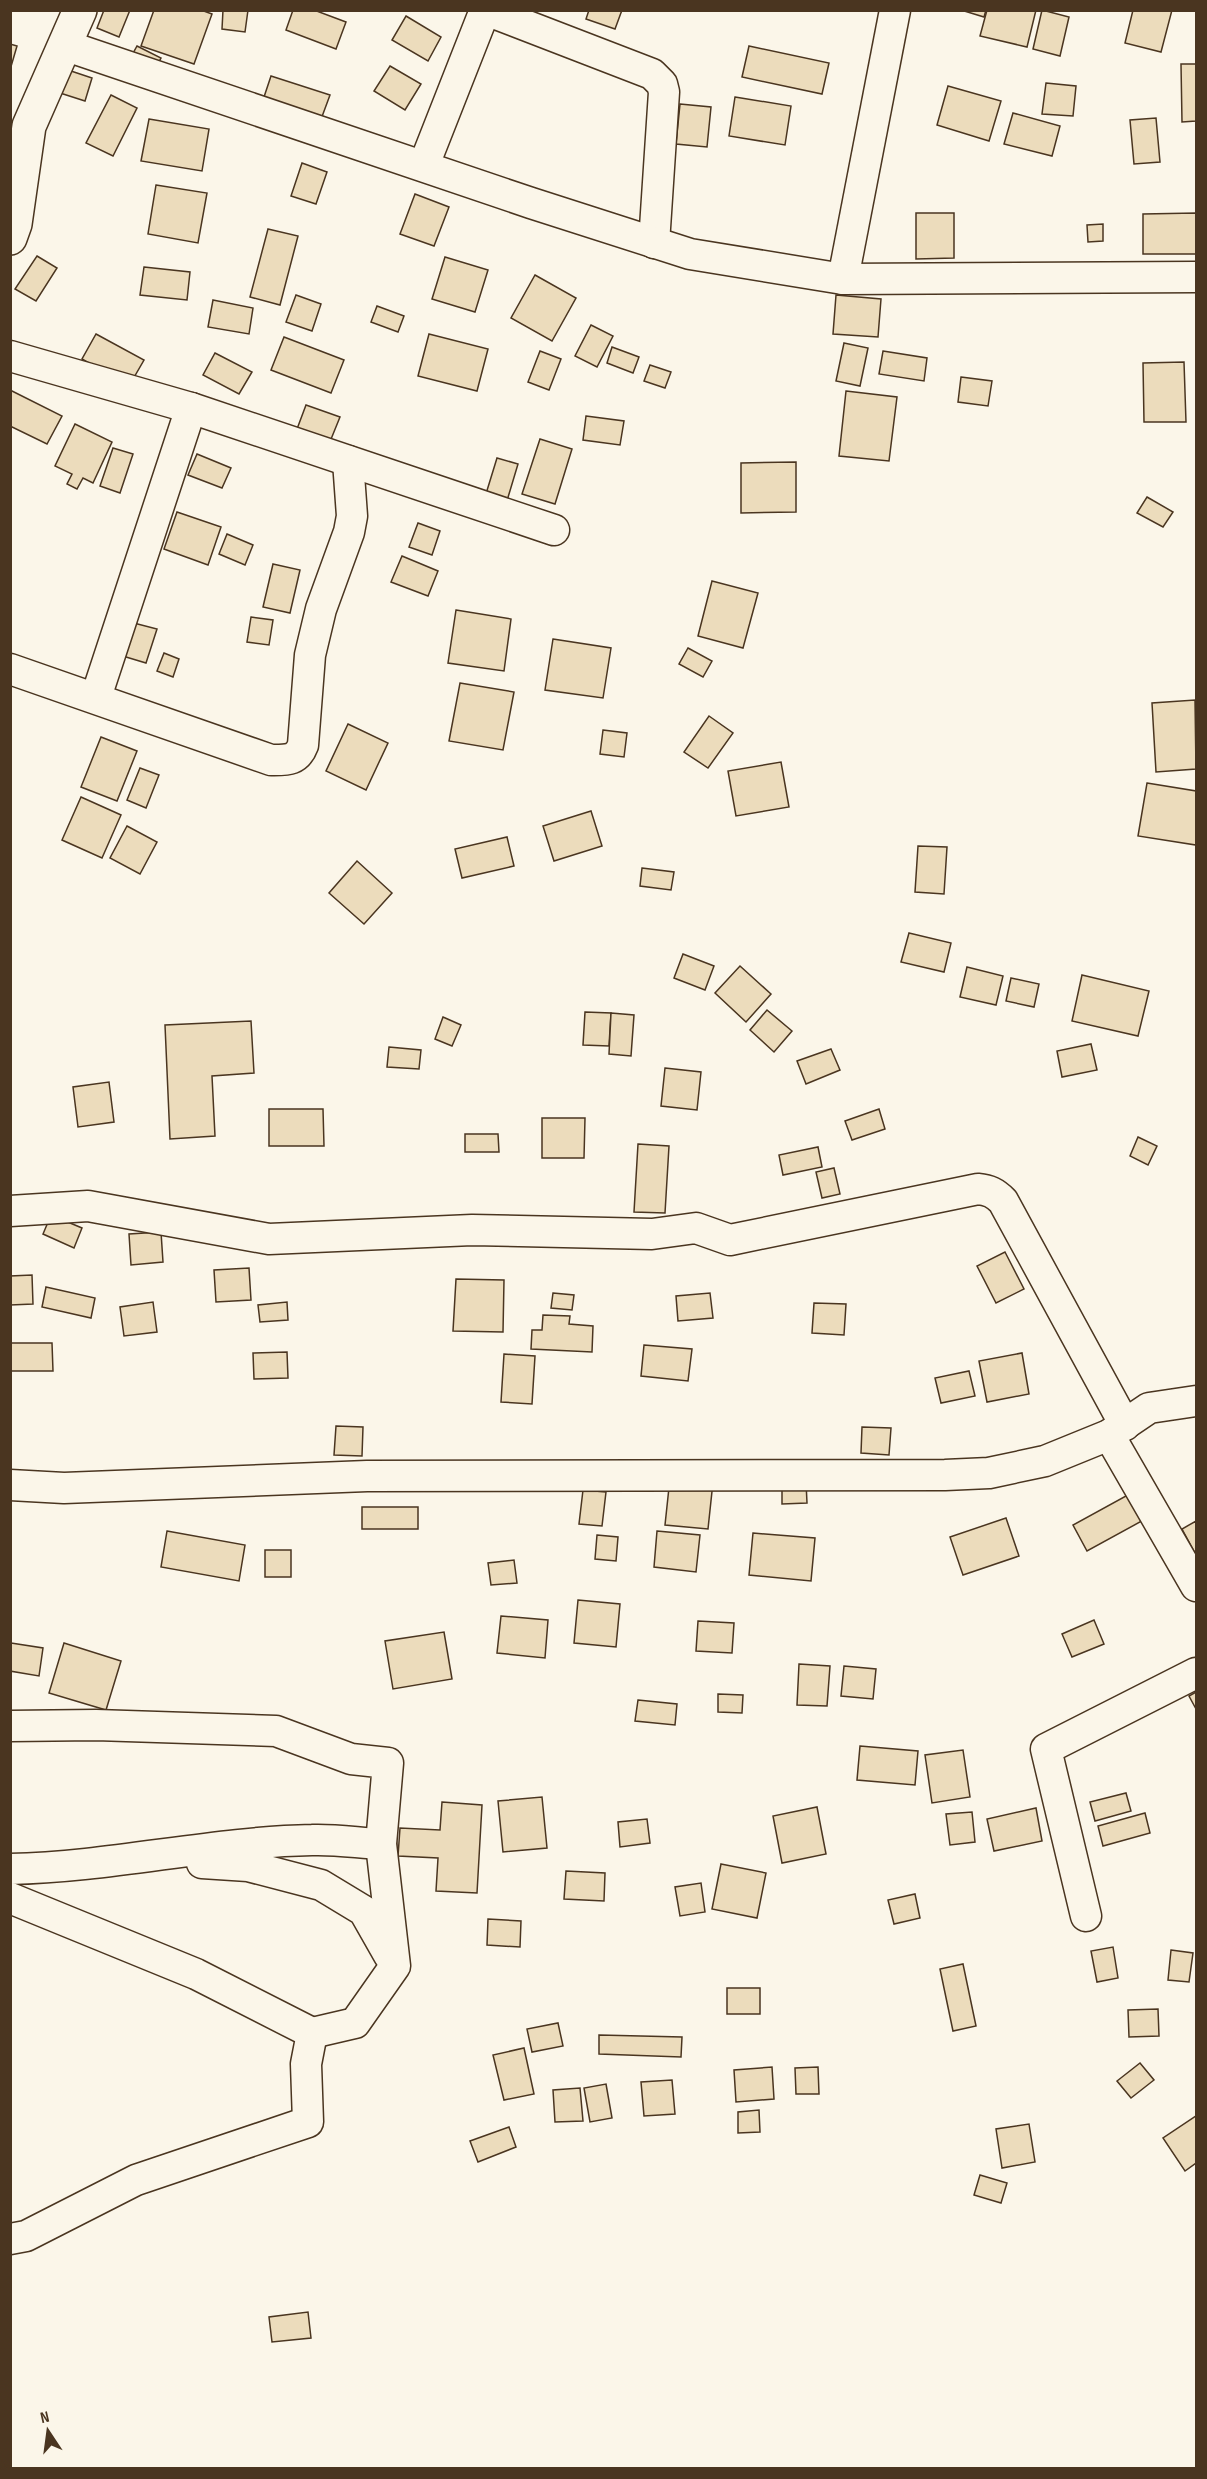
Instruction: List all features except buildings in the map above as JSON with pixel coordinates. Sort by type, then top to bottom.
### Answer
[{"type":"street","points":[[10,238],[15,224],[29,126],[67,46],[80,10]]},
{"type":"street","points":[[424,165],[485,10],[652,74],[662,84],[664,92],[654,243]]},
{"type":"street","points":[[843,279],[895,10]]},
{"type":"street","points":[[67,46],[424,165],[531,204],[690,254],[843,279],[1197,277]]},
{"type":"street","points":[[10,356],[191,408],[554,530]]},
{"type":"street","points":[[96,697],[191,408]]},
{"type":"street","points":[[10,669],[96,697],[271,760],[290,760],[299,754],[303,744],[310,655],[321,609],[351,524],[352,501],[348,461]]},
{"type":"street","points":[[10,1211],[88,1206],[269,1239],[472,1230],[652,1234],[696,1228],[730,1240],[978,1189],[993,1192],[1003,1201],[1197,1586]]},
{"type":"street","points":[[10,1485],[64,1488],[367,1476],[989,1473],[1045,1461],[1117,1430],[1149,1408],[1197,1401]]},
{"type":"street","points":[[1086,1916],[1046,1749],[1197,1673]]},
{"type":"street","points":[[10,1726],[96,1725],[276,1731],[351,1759],[388,1762],[381,1844],[395,1966],[355,2023],[312,2033],[196,1974],[10,1898]]},
{"type":"street","points":[[10,1869],[57,1868],[255,1843],[315,1839],[381,1844]]},
{"type":"street","points":[[139,1858],[248,1866],[321,1885],[364,1911],[395,1966]]},
{"type":"street","points":[[10,2239],[26,2236],[136,2180],[308,2122],[306,2064],[312,2033]]}]
